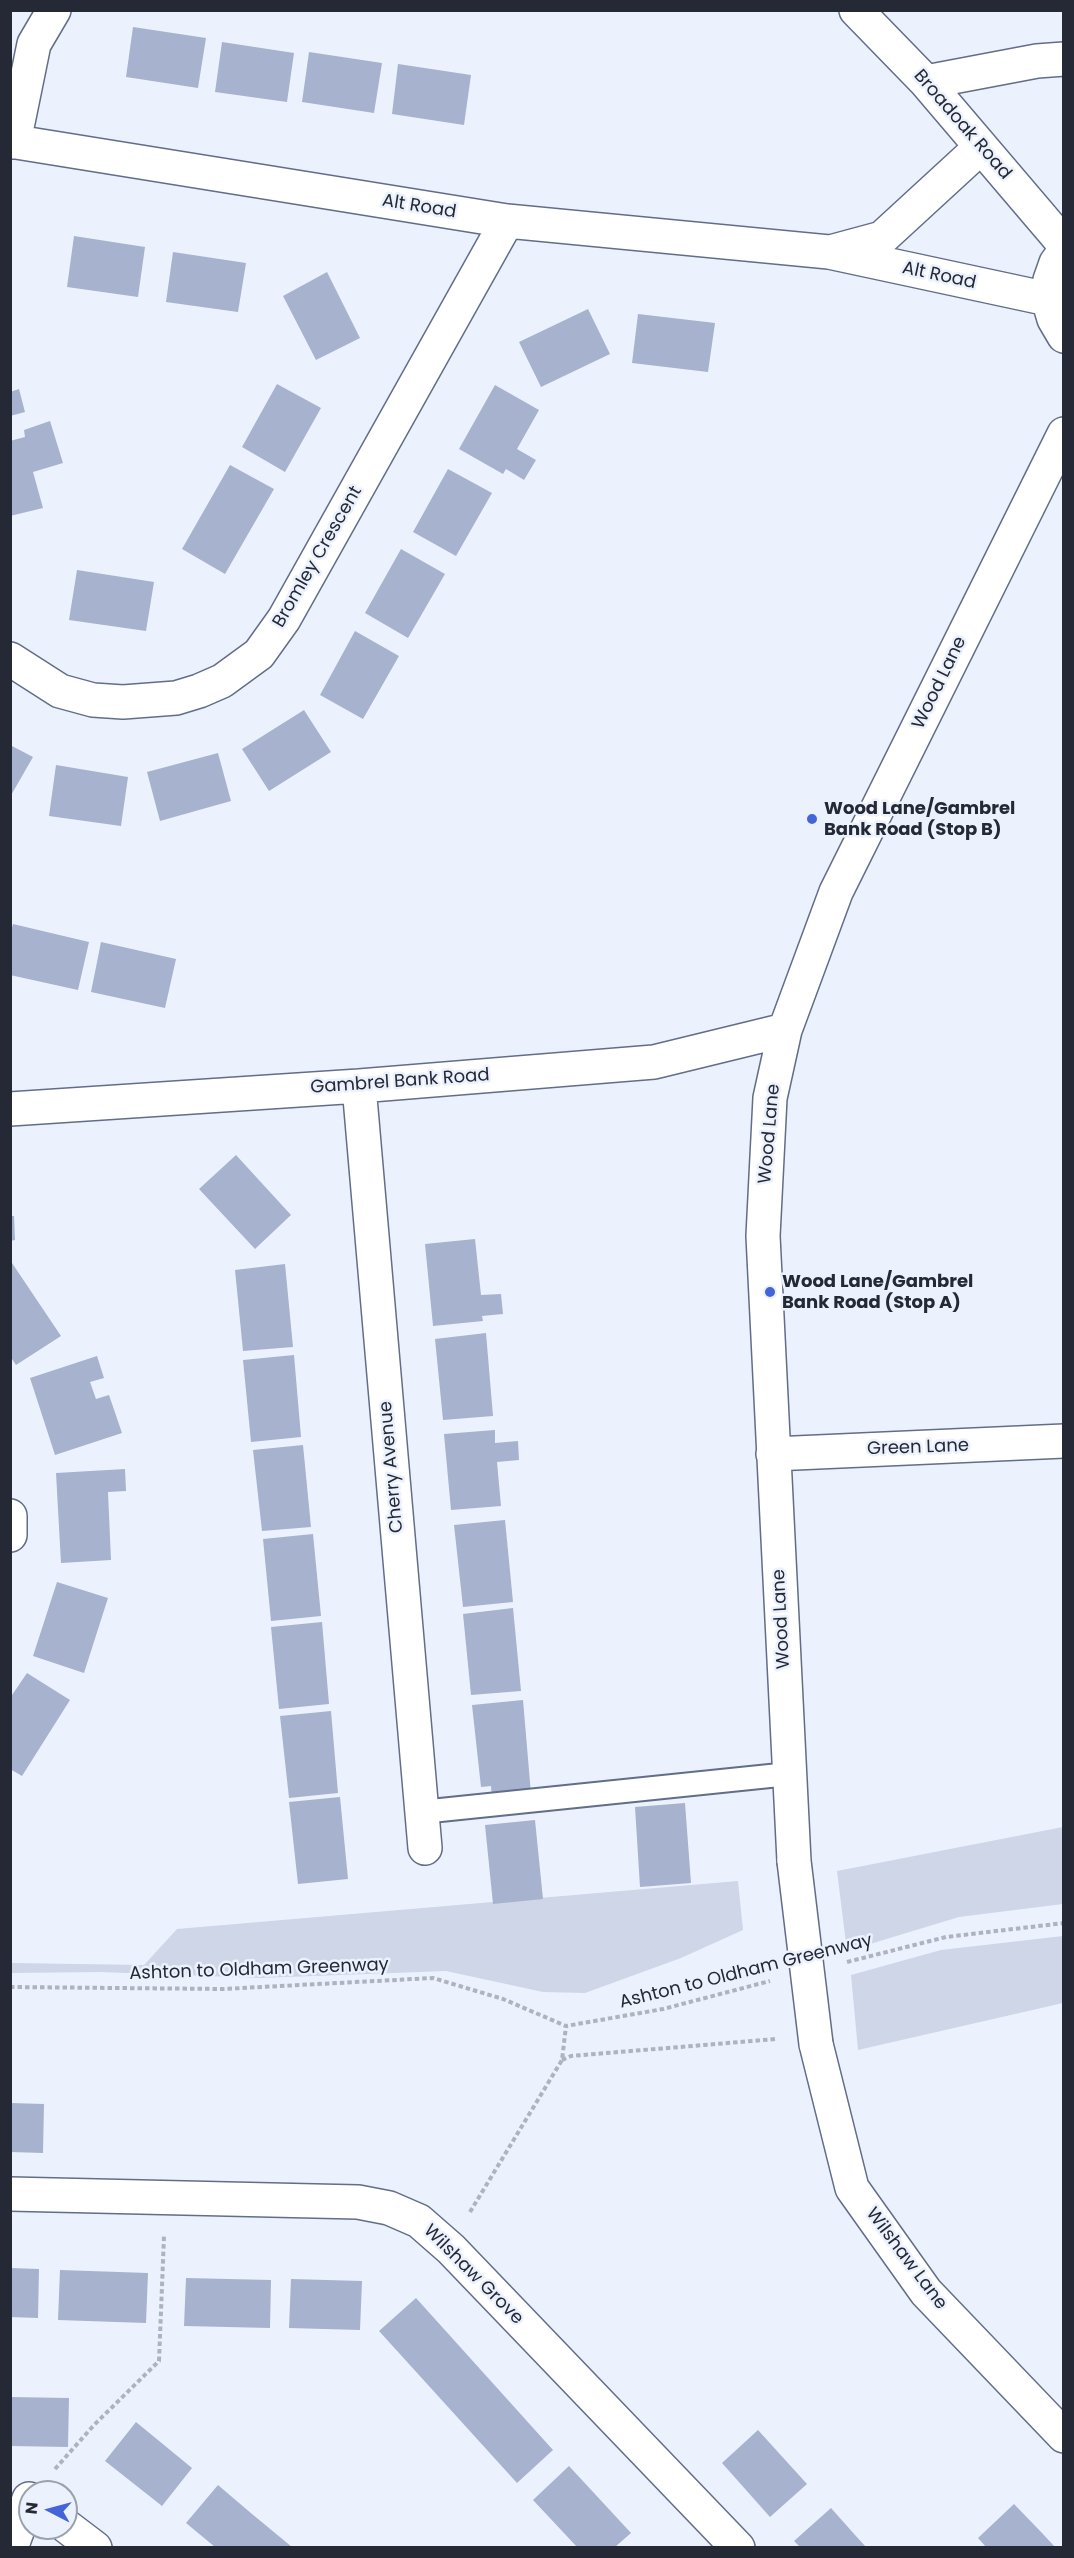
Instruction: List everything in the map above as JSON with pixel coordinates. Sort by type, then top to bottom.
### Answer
[{"type":"street","points":[[12,141],[34,44],[54,10]]},
{"type":"street","name":"Broadoak Road","points":[[856,10],[926,82],[1064,244]]},
{"type":"street","points":[[926,82],[1037,61],[1064,59]]},
{"type":"street","name":"Alt Road","points":[[12,141],[507,221],[829,252],[1048,299]]},
{"type":"street","name":"Alt Road","points":[[829,252],[882,238],[981,147]]},
{"type":"street","name":"Bromley Crescent","points":[[10,659],[60,691],[93,699],[123,702],[176,698],[199,691],[222,681],[259,654],[284,619],[507,221]]},
{"type":"street","points":[[1064,252],[1056,263],[1050,280],[1048,299],[1054,320],[1064,336]]},
{"type":"street","name":"Wood Lane","points":[[794,1861],[763,1236],[770,1098],[785,1030],[836,892],[1064,434]]},
{"type":"street","name":"Gambrel Bank Road","points":[[10,1108],[359,1086],[654,1062],[785,1030]]},
{"type":"street","name":"Cherry Avenue","points":[[359,1086],[425,1848]]},
{"type":"street","name":"Green Lane","points":[[773,1454],[1064,1441]]},
{"type":"street","points":[[10,1516],[10,1535]]},
{"type":"street","name":"Wilshaw Lane","points":[[794,1861],[815,2040],[852,2188],[926,2292],[1064,2436]]},
{"type":"street","name":"Wilshaw Grove","points":[[10,2194],[358,2202],[389,2208],[420,2221],[450,2249],[738,2547]]},
{"type":"street","points":[[11,2547],[18,2527]]},
{"type":"street","points":[[78,2535],[94,2547]]},
{"type":"lane","points":[[421,1812],[789,1774]]},
{"type":"path","name":"Ashton to Oldham Greenway","points":[[846,1962],[946,1937],[1064,1923]]},
{"type":"path","name":"Ashton to Oldham Greenway","points":[[10,1987],[224,1989],[433,1978],[503,1999],[566,2026],[663,2009],[779,1979]]},
{"type":"path","points":[[450,2249],[469,2213],[562,2060],[566,2026]]},
{"type":"path","points":[[562,2060],[571,2056],[815,2040]]},
{"type":"path","points":[[42,2480],[159,2361],[166,2197]]},
{"type":"shaded area","points":[[1063,1827],[1063,1904],[959,1917],[847,1951],[837,1871]]},
{"type":"shaded area","points":[[738,1881],[743,1930],[681,1958],[585,1993],[543,1992],[446,1971],[260,1978],[100,1972],[11,1973],[11,1963],[144,1965],[177,1929]]},
{"type":"shaded area","points":[[1063,1936],[1063,2003],[858,2050],[851,1975],[941,1950]]},
{"type":"building","points":[[133,27],[206,38],[198,88],[126,77]]},
{"type":"building","points":[[222,42],[294,53],[287,102],[215,92]]},
{"type":"building","points":[[309,52],[382,63],[374,113],[302,102]]},
{"type":"building","points":[[398,64],[471,75],[464,125],[392,114]]},
{"type":"building","points":[[74,236],[145,247],[138,297],[67,287]]},
{"type":"building","points":[[173,252],[246,263],[238,312],[166,302]]},
{"type":"building","points":[[327,272],[360,338],[316,360],[283,296]]},
{"type":"building","points":[[588,309],[610,354],[541,387],[519,342]]},
{"type":"building","points":[[638,314],[715,323],[708,372],[632,363]]},
{"type":"building","points":[[277,384],[321,408],[285,472],[242,447]]},
{"type":"building","points":[[495,385],[539,410],[517,449],[536,460],[524,480],[506,469],[503,474],[459,449]]},
{"type":"building","points":[[19,389],[25,412],[10,416],[10,392]]},
{"type":"building","points":[[50,421],[63,463],[33,472],[43,508],[10,516],[10,441],[25,437],[24,430]]},
{"type":"building","points":[[230,465],[274,489],[225,574],[182,549]]},
{"type":"building","points":[[448,469],[492,493],[456,556],[413,532]]},
{"type":"building","points":[[401,549],[445,574],[408,638],[365,613]]},
{"type":"building","points":[[77,570],[154,582],[146,631],[69,620]]},
{"type":"building","points":[[355,631],[399,656],[363,719],[320,695]]},
{"type":"building","points":[[304,710],[331,752],[269,791],[242,749]]},
{"type":"building","points":[[10,745],[33,757],[10,797]]},
{"type":"building","points":[[218,753],[231,801],[160,821],[147,772]]},
{"type":"building","points":[[56,765],[128,777],[121,826],[49,816]]},
{"type":"building","points":[[13,924],[89,942],[78,990],[10,975],[10,935]]},
{"type":"building","points":[[101,942],[176,959],[165,1008],[91,992]]},
{"type":"building","points":[[236,1155],[291,1215],[255,1249],[199,1189]]},
{"type":"building","points":[[10,1216],[14,1216],[15,1240],[10,1241]]},
{"type":"building","points":[[475,1239],[481,1295],[501,1294],[503,1314],[482,1316],[483,1321],[433,1326],[425,1244]]},
{"type":"building","points":[[10,1260],[61,1336],[16,1365],[10,1356]]},
{"type":"building","points":[[285,1264],[293,1347],[243,1351],[235,1270]]},
{"type":"building","points":[[486,1333],[493,1416],[443,1420],[435,1339]]},
{"type":"building","points":[[294,1355],[301,1437],[251,1442],[243,1360]]},
{"type":"building","points":[[97,1356],[104,1378],[90,1382],[96,1399],[109,1395],[122,1433],[55,1455],[30,1378]]},
{"type":"building","points":[[495,1430],[495,1443],[518,1441],[519,1460],[497,1462],[501,1506],[451,1510],[444,1434]]},
{"type":"building","points":[[303,1445],[311,1527],[262,1531],[253,1450]]},
{"type":"building","points":[[125,1469],[126,1491],[108,1492],[111,1560],[61,1563],[56,1473]]},
{"type":"building","points":[[505,1520],[513,1602],[463,1607],[454,1525]]},
{"type":"building","points":[[313,1534],[321,1616],[271,1621],[263,1539]]},
{"type":"building","points":[[57,1582],[108,1598],[84,1673],[33,1656]]},
{"type":"building","points":[[513,1608],[521,1691],[471,1695],[463,1614]]},
{"type":"building","points":[[322,1622],[329,1704],[279,1709],[271,1627]]},
{"type":"building","points":[[27,1673],[70,1700],[22,1776],[10,1769],[10,1698]]},
{"type":"building","points":[[523,1700],[531,1794],[492,1799],[491,1786],[481,1787],[472,1705]]},
{"type":"building","points":[[331,1711],[338,1793],[289,1798],[280,1716]]},
{"type":"building","points":[[340,1797],[348,1879],[298,1884],[289,1802]]},
{"type":"building","points":[[685,1803],[691,1883],[640,1887],[635,1807]]},
{"type":"building","points":[[535,1820],[543,1899],[493,1904],[485,1825]]},
{"type":"building","points":[[10,2103],[44,2104],[43,2153],[10,2152]]},
{"type":"building","points":[[10,2268],[39,2269],[38,2318],[10,2317]]},
{"type":"building","points":[[60,2270],[148,2273],[146,2323],[58,2320]]},
{"type":"building","points":[[186,2278],[271,2280],[270,2328],[184,2326]]},
{"type":"building","points":[[291,2279],[362,2281],[360,2330],[289,2328]]},
{"type":"building","points":[[416,2298],[553,2450],[517,2483],[379,2331]]},
{"type":"building","points":[[10,2397],[69,2398],[68,2447],[10,2446]]},
{"type":"building","points":[[136,2422],[192,2468],[162,2506],[105,2461]]},
{"type":"building","points":[[758,2430],[807,2484],[770,2517],[722,2463]]},
{"type":"building","points":[[569,2466],[631,2533],[615,2547],[577,2547],[533,2500]]},
{"type":"building","points":[[218,2485],[292,2547],[215,2547],[186,2523]]},
{"type":"building","points":[[1014,2504],[1055,2547],[986,2547],[978,2538]]},
{"type":"building","points":[[831,2508],[866,2547],[800,2547],[794,2541]]},
{"type":"place","name":"Wood Lane/Gambrel Bank Road (Stop B)","points":[[812,819]]},
{"type":"place","name":"Wood Lane/Gambrel Bank Road (Stop A)","points":[[770,1292]]}]
